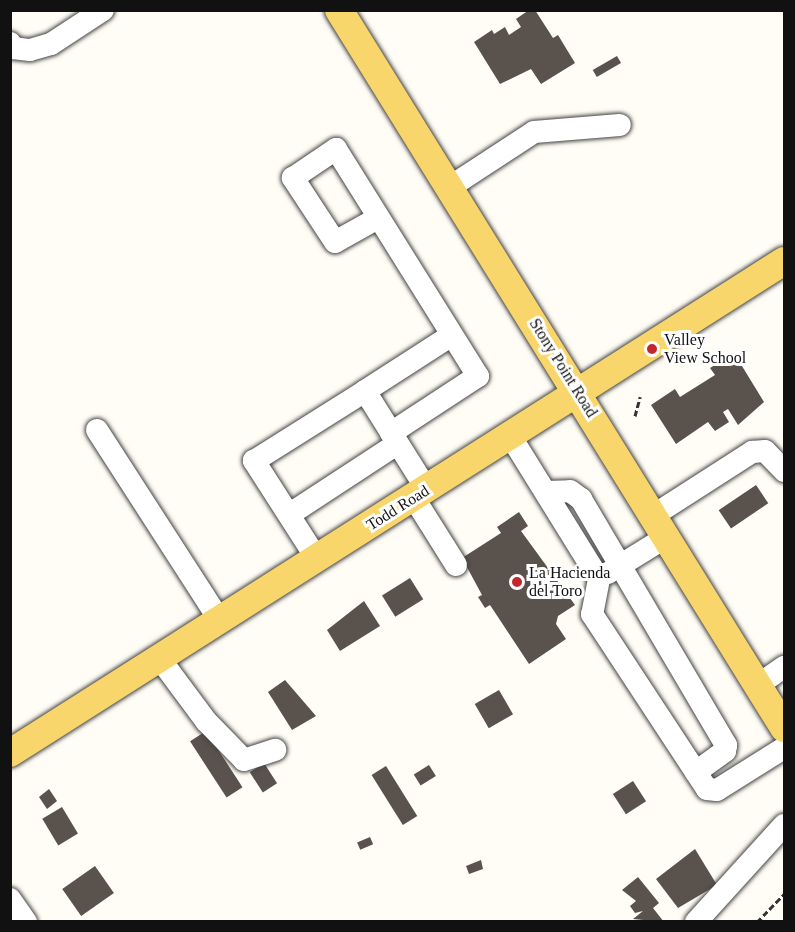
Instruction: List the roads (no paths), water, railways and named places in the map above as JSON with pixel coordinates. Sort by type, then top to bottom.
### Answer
[{"type":"main road","name":"Stony Point Road","points":[[339,10],[661,526],[784,728]]},
{"type":"main road","name":"Todd Road","points":[[10,753],[579,394],[784,261]]},
{"type":"lane","points":[[10,43],[12,48],[30,50],[51,44],[103,10]]},
{"type":"lane","points":[[450,187],[534,132],[620,125]]},
{"type":"lane","points":[[290,514],[478,376],[378,218]]},
{"type":"lane","points":[[317,559],[254,461],[452,335]]},
{"type":"lane","points":[[364,391],[394,438],[456,565]]},
{"type":"lane","points":[[97,430],[220,621]]},
{"type":"lane","points":[[511,437],[599,579],[592,614],[707,789],[717,790],[784,748]]},
{"type":"lane","points":[[599,579],[619,567],[661,526],[752,452],[765,451],[784,471]]},
{"type":"lane","points":[[546,492],[570,491],[581,499],[726,745],[725,751],[696,771]]},
{"type":"lane","points":[[160,659],[206,721],[244,760],[275,750]]},
{"type":"lane","points":[[758,685],[784,667]]},
{"type":"lane","points":[[696,921],[784,825]]},
{"type":"lane","points":[[10,899],[26,921]]},
{"type":"place","name":"Valley View School","points":[[652,349]]},
{"type":"place","name":"La Hacienda del Toro","points":[[517,582]]}]
